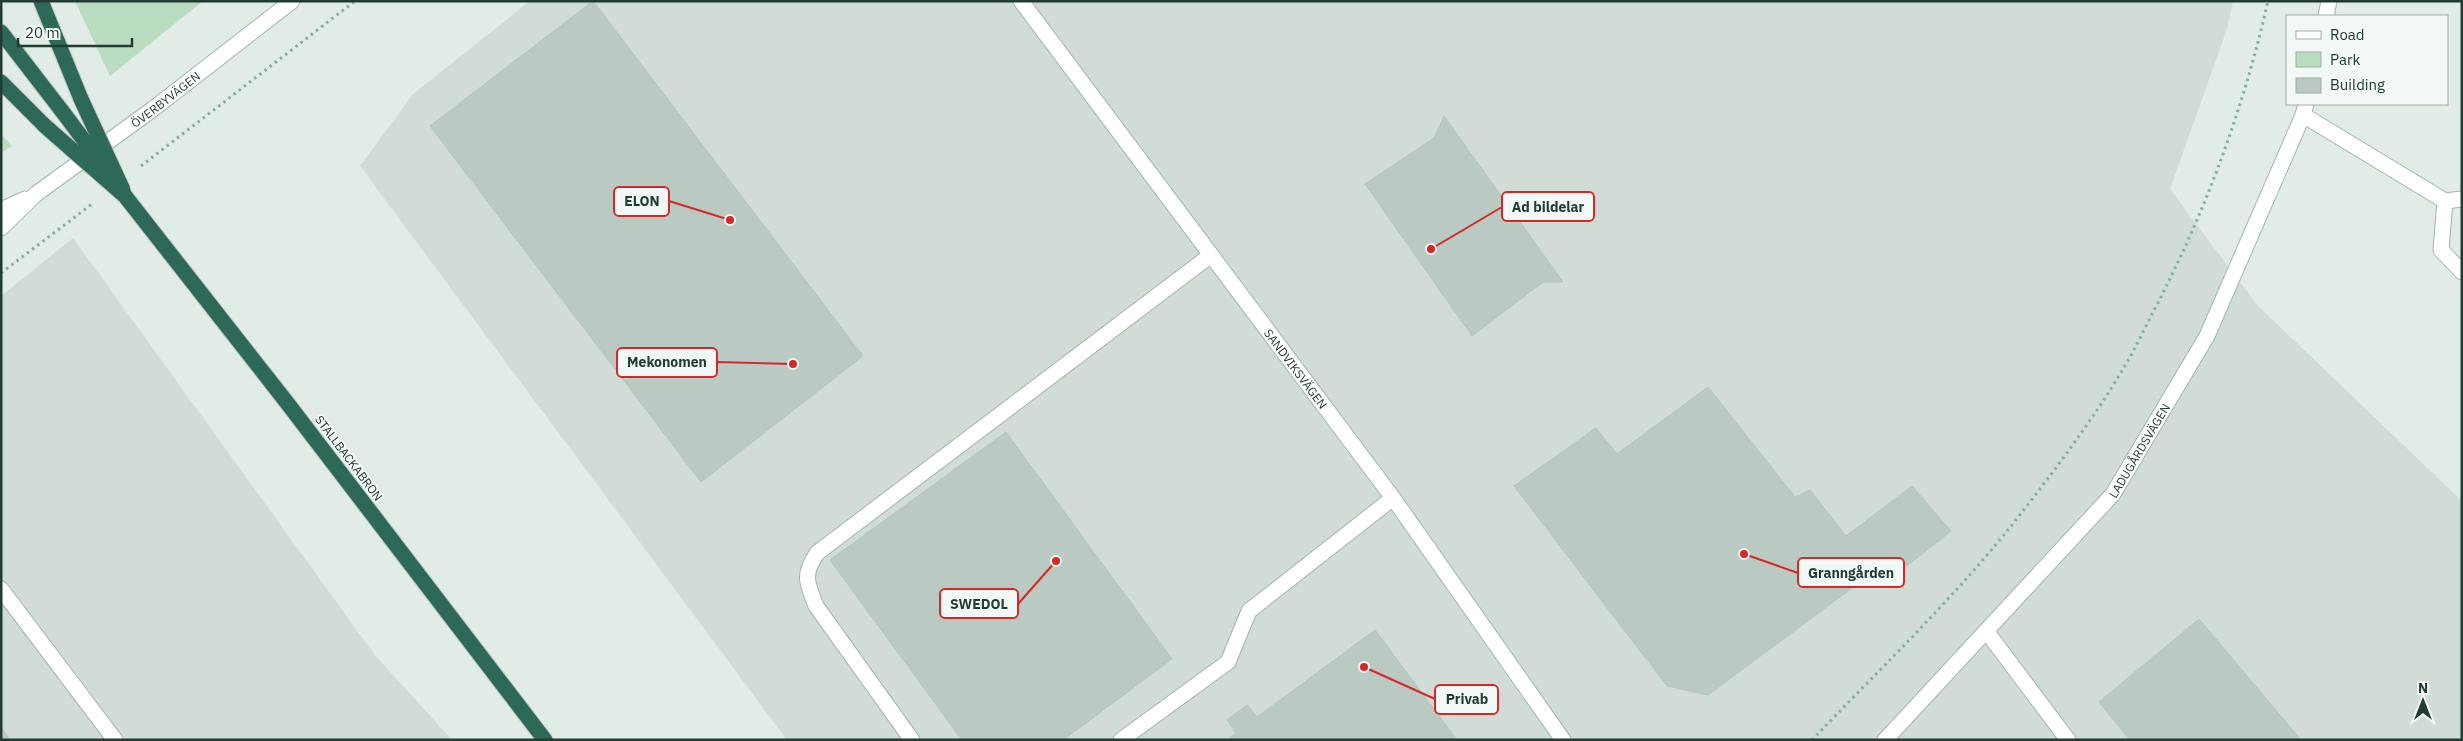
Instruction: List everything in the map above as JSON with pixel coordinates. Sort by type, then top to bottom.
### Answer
[{"type":"highway","points":[[41,1],[81,99],[125,196]]},
{"type":"highway","points":[[1,32],[125,196]]},
{"type":"highway","points":[[1,82],[45,126],[125,196]]},
{"type":"highway","name":"STALLBACKABRON","points":[[125,196],[288,404],[545,740]]},
{"type":"street","name":"ÖVERBYVÄGEN","points":[[1,228],[36,194],[153,109],[292,1]]},
{"type":"street","name":"SANDVIKSVÄGEN","points":[[1021,1],[1393,498],[1563,740]]},
{"type":"street","points":[[2326,15],[2328,1]]},
{"type":"street","points":[[2304,109],[2445,201],[2462,199]]},
{"type":"street","name":"LADUGÅRDSVÄGEN","points":[[1885,740],[2113,494],[2207,336],[2304,109]]},
{"type":"street","name":"ÖVERBYVÄGEN","points":[[1,210],[36,194]]},
{"type":"street","points":[[2445,201],[2441,250],[2462,272]]},
{"type":"street","points":[[912,740],[816,606],[808,584],[807,568],[817,553],[1211,255]]},
{"type":"street","points":[[1121,740],[1228,662],[1249,611],[1393,498]]},
{"type":"street","points":[[1,589],[108,738]]},
{"type":"street","points":[[1987,632],[2068,740]]},
{"type":"path","points":[[135,170],[356,1]]},
{"type":"path","points":[[1812,740],[1911,637],[2002,536],[2075,439],[2122,370],[2174,273],[2221,163],[2253,66],[2268,1]]},
{"type":"path","points":[[1,273],[96,201]]},
{"type":"shaded area","points":[[530,1],[2233,1],[2227,29],[2170,189],[2258,306],[2462,501],[2462,740],[787,740],[360,166],[413,94]]},
{"type":"shaded area","points":[[73,238],[374,654],[452,740],[1,740],[1,296]]},
{"type":"green space","points":[[75,1],[203,1],[110,76]]},
{"type":"green space","points":[[1,134],[12,146],[1,153]]},
{"type":"building","points":[[593,1],[863,356],[701,482],[430,126]]},
{"type":"building","points":[[1444,116],[1563,282],[1543,282],[1472,336],[1365,184],[1434,138]]},
{"type":"building","points":[[1708,387],[1795,497],[1810,490],[1846,536],[1912,486],[1951,531],[1884,584],[1875,571],[1708,695],[1667,686],[1514,486],[1596,428],[1617,454]]},
{"type":"building","points":[[1006,432],[1172,659],[1063,740],[962,740],[830,560]]},
{"type":"building","points":[[2199,619],[2301,740],[2130,740],[2099,702]]},
{"type":"building","points":[[1375,630],[1457,740],[1227,740],[1236,733],[1227,720],[1247,705],[1257,717]]},
{"type":"building","points":[[1,727],[10,740],[1,740]]},
{"type":"place","name":"ELON","points":[[730,220]]},
{"type":"place","name":"Ad bildelar","points":[[1431,249]]},
{"type":"place","name":"Mekonomen","points":[[793,364]]},
{"type":"place","name":"Granngården","points":[[1744,554]]},
{"type":"place","name":"SWEDOL","points":[[1056,561]]},
{"type":"place","name":"Privab","points":[[1364,667]]}]
